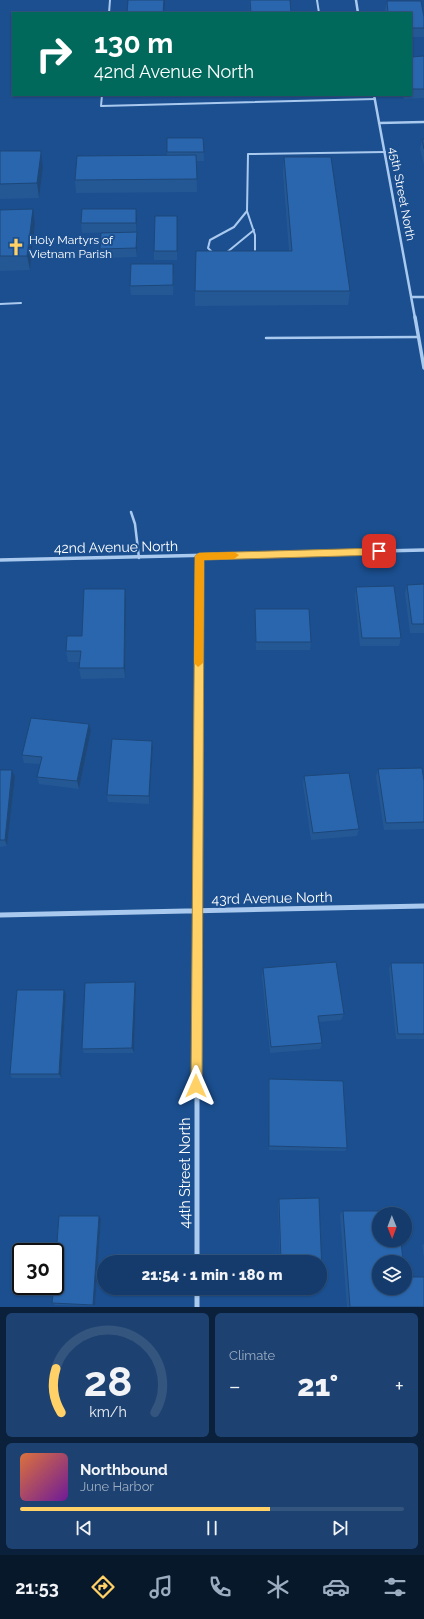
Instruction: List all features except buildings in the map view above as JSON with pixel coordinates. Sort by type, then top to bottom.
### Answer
[{"type":"street","points":[[356,0],[358,12]]},
{"type":"street","name":"45th Street North","points":[[374,97],[424,368]]},
{"type":"street","points":[[379,122],[424,122]]},
{"type":"street","points":[[412,297],[424,297]]},
{"type":"street","name":"42nd Avenue North","points":[[0,560],[139,558],[424,550]]},
{"type":"street","name":"44th Street North","points":[[197,1255],[196,910],[199,556]]},
{"type":"street","name":"43rd Avenue North","points":[[0,915],[424,906]]},
{"type":"street","points":[[197,1295],[197,1307]]},
{"type":"lane","points":[[109,12],[110,0]]},
{"type":"lane","points":[[317,0],[319,12]]},
{"type":"lane","points":[[102,96],[101,106],[331,100],[374,97]]},
{"type":"lane","points":[[330,96],[331,100]]},
{"type":"lane","points":[[255,250],[256,243],[254,230],[247,211],[248,154],[385,152]]},
{"type":"lane","points":[[217,255],[208,248],[210,240],[215,236],[231,231],[241,222],[247,211]]},
{"type":"lane","points":[[224,254],[254,230]]},
{"type":"lane","points":[[0,304],[21,303]]},
{"type":"lane","points":[[266,338],[418,337]]},
{"type":"lane","points":[[131,512],[135,524],[139,558]]},
{"type":"slow traffic","points":[[198,663],[199,556],[234,555]]},
{"type":"place","name":"Holy Martyrs of Vietnam Parish","points":[[16,247]]},
{"type":"route","points":[[196,1086],[199,556],[379,551]]}]
